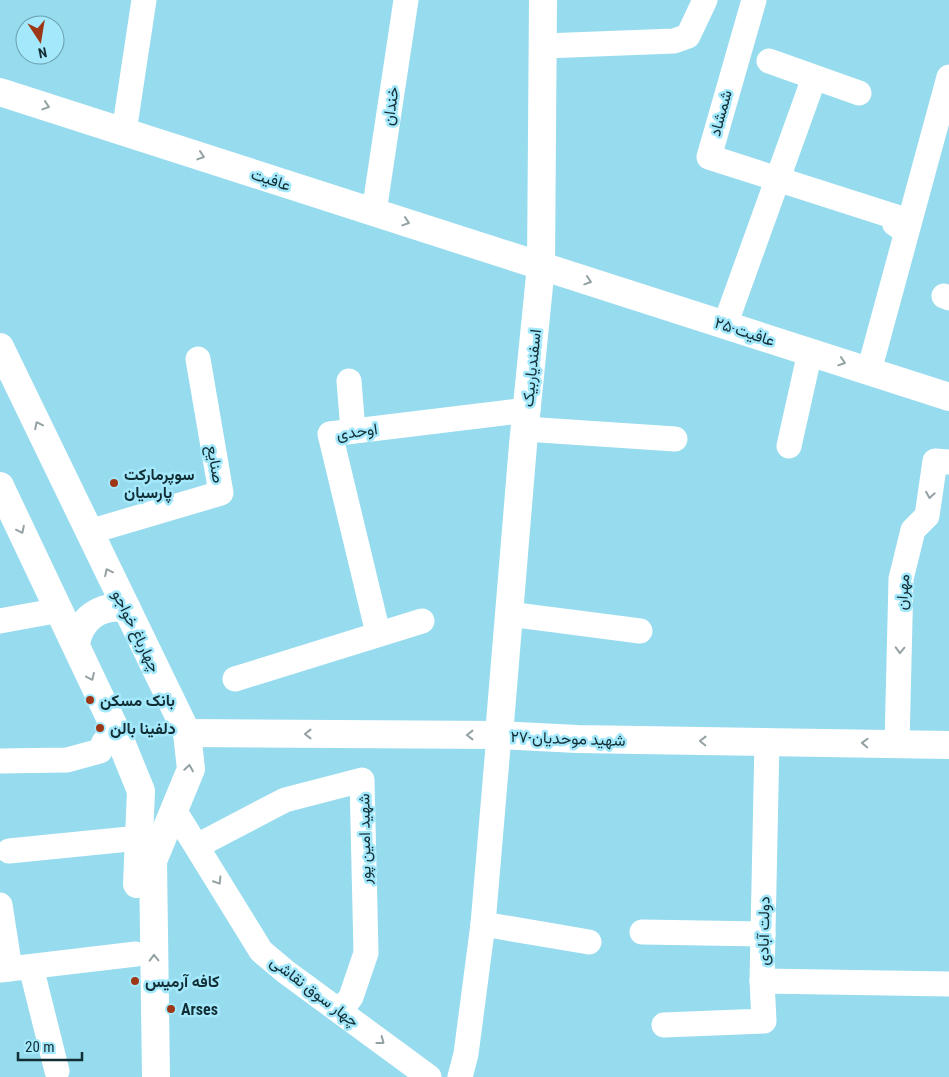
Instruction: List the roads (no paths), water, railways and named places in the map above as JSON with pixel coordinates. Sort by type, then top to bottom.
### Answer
[{"type":"main road","name":"اسفندیاربیک","points":[[499,735],[508,614],[541,266],[544,0]]},
{"type":"main road","name":"عافیت","points":[[0,92],[541,266]]},
{"type":"main road","name":"۲۵-عافیت","points":[[541,266],[949,397]]},
{"type":"main road","name":"چهارباغ خواجو","points":[[0,347],[187,733],[191,769],[153,861],[156,1077]]},
{"type":"main road","points":[[0,486],[119,737],[141,791],[149,799],[160,802],[177,801]]},
{"type":"main road","points":[[76,644],[81,628],[94,614],[110,608],[127,610]]},
{"type":"main road","name":"۲۷-شهید موحدیان","points":[[187,733],[499,735],[577,739],[949,745]]},
{"type":"main road","points":[[139,1077],[134,927],[141,791]]},
{"type":"street","points":[[124,132],[144,0]]},
{"type":"street","name":"خندان","points":[[374,212],[406,0]]},
{"type":"street","points":[[544,46],[674,41],[688,36],[705,0]]},
{"type":"street","name":"شمشاد","points":[[754,0],[709,157],[779,178]]},
{"type":"street","points":[[769,61],[859,93]]},
{"type":"street","points":[[869,371],[906,231],[939,152],[949,77]]},
{"type":"street","points":[[725,325],[814,78]]},
{"type":"street","points":[[779,178],[896,217],[895,224],[906,231]]},
{"type":"street","points":[[789,446],[810,352]]},
{"type":"street","name":"صنایع","points":[[89,532],[221,494],[198,359]]},
{"type":"street","points":[[349,381],[353,431]]},
{"type":"street","name":"اوحدی","points":[[378,633],[330,434],[526,419],[675,439]]},
{"type":"street","name":"مهران","points":[[897,744],[901,579],[912,530],[927,516],[936,461],[949,462]]},
{"type":"street","points":[[0,621],[60,610]]},
{"type":"street","points":[[508,614],[640,631]]},
{"type":"street","points":[[235,679],[378,633],[422,621]]},
{"type":"street","points":[[460,1077],[466,1054],[483,924],[499,735]]},
{"type":"street","points":[[0,760],[50,753],[100,751],[104,742],[119,737]]},
{"type":"street","name":"دولت آبادی","points":[[664,1025],[764,1021],[762,981],[767,741]]},
{"type":"street","name":"شهید امین پور","points":[[196,846],[285,800],[362,780],[366,953],[351,997],[340,1011]]},
{"type":"street","name":"چهار سوق نقاشی","points":[[177,801],[196,846],[261,951],[286,972],[429,1077]]},
{"type":"street","points":[[9,851],[139,838]]},
{"type":"street","points":[[0,905],[14,969],[57,1071]]},
{"type":"street","points":[[483,924],[589,942]]},
{"type":"street","points":[[642,932],[763,934]]},
{"type":"street","points":[[14,969],[136,954]]},
{"type":"street","points":[[762,981],[949,984]]},
{"type":"place","name":"سوپرمارکت پارسیان","points":[[114,483]]},
{"type":"place","name":"بانک مسکن","points":[[90,700]]},
{"type":"place","name":"دلفینا بالن","points":[[100,728]]},
{"type":"place","name":"کافه آرمیس","points":[[135,981]]},
{"type":"place","name":"Arses","points":[[171,1009]]}]
